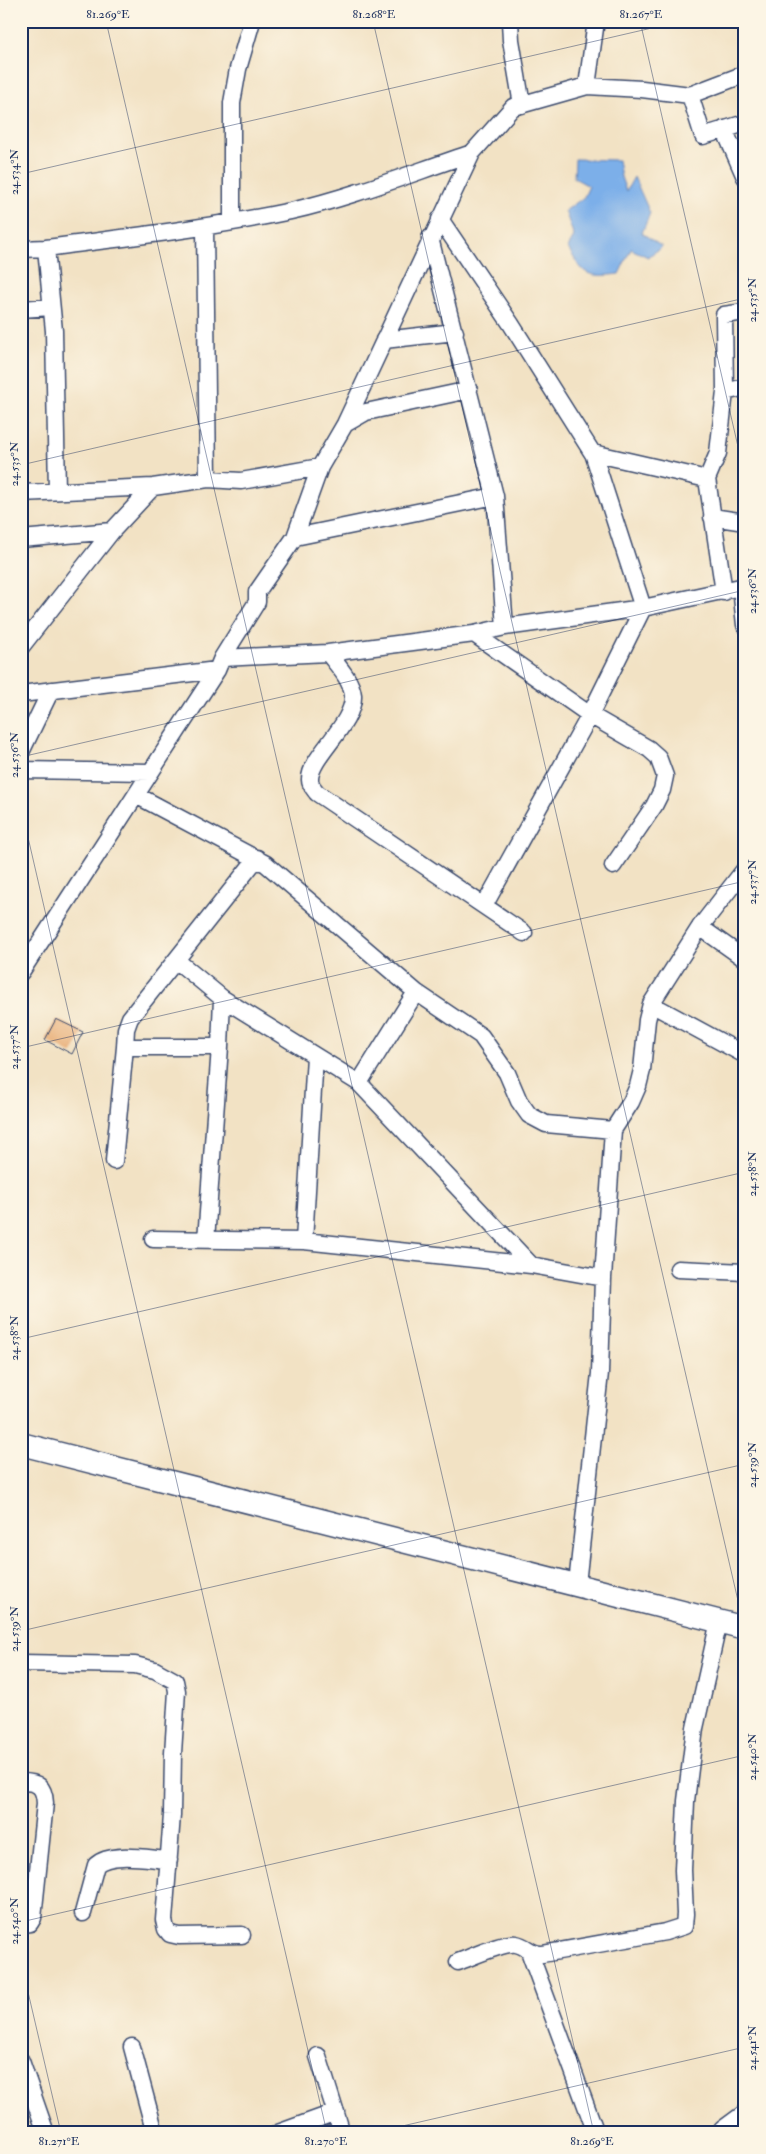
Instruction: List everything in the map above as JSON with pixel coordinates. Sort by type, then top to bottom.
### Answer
[{"type":"main road","points":[[726,2133],[745,2119]]},
{"type":"street","points":[[232,222],[232,104],[238,69],[252,21]]},
{"type":"street","points":[[510,21],[511,40],[522,104]]},
{"type":"street","points":[[587,86],[596,21]]},
{"type":"street","points":[[21,972],[220,664],[257,602],[257,592],[295,537],[320,467],[345,424],[430,238],[472,153],[513,107],[522,104],[587,86],[642,89],[690,95],[745,74]]},
{"type":"street","points":[[690,95],[703,136],[745,123]]},
{"type":"street","points":[[724,130],[745,177]]},
{"type":"street","points":[[21,250],[205,227],[292,210],[345,195],[472,153]]},
{"type":"street","points":[[440,219],[595,457]]},
{"type":"street","points":[[205,227],[208,479]]},
{"type":"street","points":[[430,238],[495,496],[505,627]]},
{"type":"street","points":[[46,248],[54,331],[57,491]]},
{"type":"street","points":[[21,309],[51,307]]},
{"type":"street","points":[[724,592],[707,479],[718,453],[725,392],[724,315],[745,312]]},
{"type":"street","points":[[384,340],[455,332]]},
{"type":"street","points":[[725,392],[745,387]]},
{"type":"street","points":[[345,424],[366,412],[469,390]]},
{"type":"street","points":[[484,906],[590,715],[643,608],[593,453],[707,479]]},
{"type":"street","points":[[21,493],[153,487],[208,479],[241,481],[320,467]]},
{"type":"street","points":[[21,647],[27,635],[112,531],[153,487]]},
{"type":"street","points":[[295,537],[495,496]]},
{"type":"street","points":[[712,517],[745,522]]},
{"type":"street","points":[[21,539],[112,531]]},
{"type":"street","points":[[21,694],[220,664],[328,653],[474,634],[505,627],[643,608],[743,587],[745,625]]},
{"type":"street","points":[[474,634],[590,715],[649,749],[658,757],[665,776],[662,790],[654,806],[613,866]]},
{"type":"street","points":[[328,653],[348,680],[353,695],[353,702],[346,719],[314,768],[310,778],[312,787],[317,794],[524,933]]},
{"type":"street","points":[[21,752],[51,690]]},
{"type":"street","points":[[21,770],[150,772]]},
{"type":"street","points":[[136,795],[266,864],[416,992],[481,1036],[507,1072],[519,1101],[529,1115],[546,1124],[613,1130]]},
{"type":"street","points":[[114,1161],[126,1029],[130,1018],[256,858]]},
{"type":"street","points":[[577,1584],[600,1373],[603,1278],[613,1130],[631,1102],[638,1086],[651,1004],[700,927],[745,869]]},
{"type":"street","points":[[700,927],[745,959]]},
{"type":"street","points":[[176,960],[222,998],[359,1084],[531,1265]]},
{"type":"street","points":[[359,1084],[416,992]]},
{"type":"street","points":[[206,1240],[222,998]]},
{"type":"street","points":[[651,1004],[745,1055]]},
{"type":"street","points":[[125,1047],[220,1047]]},
{"type":"street","points":[[304,1241],[315,1056]]},
{"type":"street","points":[[153,1239],[304,1241],[531,1265],[603,1278]]},
{"type":"street","points":[[678,1268],[745,1272]]},
{"type":"street","points":[[21,1444],[745,1628]]},
{"type":"street","points":[[458,1962],[507,1945],[517,1944],[535,1954],[542,1954],[665,1932],[684,1926],[683,1870],[686,1801],[694,1728],[719,1622]]},
{"type":"street","points":[[21,1663],[135,1665],[155,1670],[175,1681],[177,1691],[169,1860],[164,1920],[166,1929],[170,1934],[179,1936],[242,1935]]},
{"type":"street","points":[[21,1782],[34,1782],[42,1786],[45,1803],[33,1918],[30,1922],[21,1924]]},
{"type":"street","points":[[83,1913],[96,1865],[102,1859],[114,1857],[169,1860]]},
{"type":"street","points":[[529,1951],[596,2133]]},
{"type":"street","points":[[132,2047],[156,2133]]},
{"type":"street","points":[[318,2056],[342,2133]]},
{"type":"street","points":[[21,2061],[46,2133]]},
{"type":"street","points":[[278,2133],[336,2112]]},
{"type":"water","points":[[575,159],[618,160],[626,191],[634,177],[650,213],[642,233],[662,247],[648,257],[631,249],[619,274],[593,275],[582,269],[568,248],[574,236],[565,211],[584,197],[589,186],[574,178]]},
{"type":"building","points":[[56,1019],[83,1032],[72,1054],[45,1040]]}]
